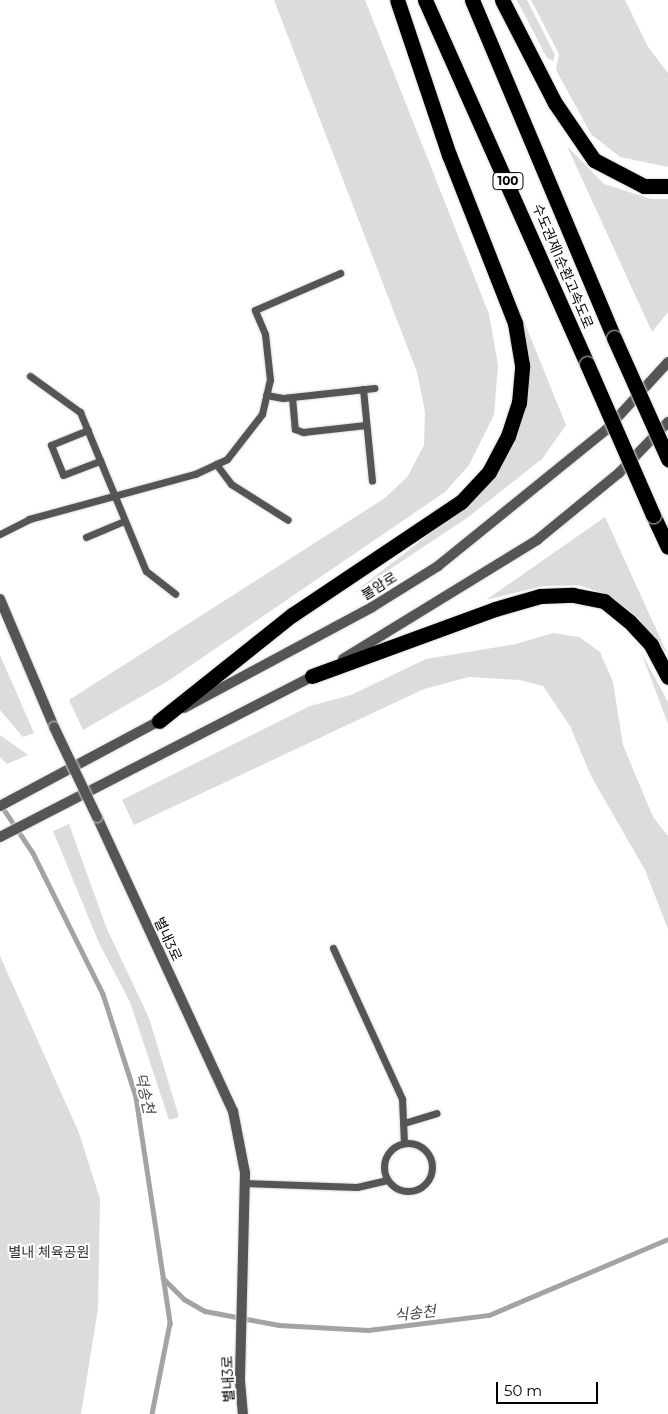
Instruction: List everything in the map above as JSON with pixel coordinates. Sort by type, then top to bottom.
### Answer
[{"type":"highway","points":[[159,721],[292,615],[461,502],[489,472],[508,436],[519,403],[522,365],[515,323],[449,155],[397,0]]},
{"type":"highway","name":"수도권제1순환고속도로","points":[[425,0],[668,547]]},
{"type":"highway","name":"수도권제1순환고속도로","points":[[472,0],[614,338],[668,459]]},
{"type":"highway","points":[[502,0],[555,103],[594,160],[619,177],[644,186],[668,186]]},
{"type":"highway","points":[[312,676],[496,609],[540,596],[573,595],[604,601],[629,621],[651,645],[668,678]]},
{"type":"street","name":"불암로","points":[[63,774],[356,616],[438,566],[606,430],[668,362]]},
{"type":"street","points":[[0,837],[73,797],[312,676],[537,540],[619,473],[668,422]]},
{"type":"street","name":"별내3로","points":[[0,599],[54,727],[233,1111],[244,1182],[241,1344],[244,1414]]},
{"type":"street","points":[[0,798],[63,774]]},
{"type":"street","points":[[0,806],[63,774]]},
{"type":"street","points":[[0,829],[73,797]]},
{"type":"lane","points":[[0,534],[29,519],[113,494],[195,474],[227,459],[247,437],[262,414],[266,395],[268,359],[255,310],[340,273]]},
{"type":"lane","points":[[30,376],[80,412],[146,571],[175,594]]},
{"type":"lane","points":[[266,395],[292,397],[374,388]]},
{"type":"lane","points":[[363,389],[372,481]]},
{"type":"lane","points":[[292,397],[296,429],[303,432],[366,425]]},
{"type":"lane","points":[[88,430],[51,445],[63,475],[100,461]]},
{"type":"lane","points":[[216,464],[231,484],[288,520]]},
{"type":"lane","points":[[86,537],[124,520]]},
{"type":"lane","points":[[333,948],[402,1099],[404,1142]]},
{"type":"lane","points":[[404,1123],[437,1113]]},
{"type":"lane","points":[[404,1142],[414,1143],[429,1154],[432,1172],[428,1181],[412,1191],[394,1187],[387,1180],[384,1161],[388,1152],[404,1142]]},
{"type":"lane","points":[[244,1182],[357,1187],[387,1180]]},
{"type":"green space","points":[[274,0],[365,0],[489,314],[498,365],[494,415],[469,465],[445,492],[168,681],[83,730],[69,700],[385,498],[408,476],[424,445],[425,412],[417,372]]},
{"type":"green space","points":[[517,0],[527,0],[555,55],[553,61],[547,58]]},
{"type":"green space","points":[[531,0],[625,0],[648,47],[668,73],[668,167],[620,157],[591,134],[556,70],[559,54]]},
{"type":"green space","points":[[567,146],[604,184],[651,199],[668,199],[668,312],[652,332]]},
{"type":"green space","points":[[517,304],[566,425],[542,459],[467,518],[351,595],[478,496],[503,462],[522,419],[528,384]]},
{"type":"green space","points":[[605,517],[667,653],[635,615],[610,596],[579,585],[543,586],[486,600]]},
{"type":"green space","points":[[553,633],[579,637],[600,652],[613,682],[623,745],[653,817],[668,836],[668,929],[645,870],[591,776],[570,726],[543,686],[520,680],[469,677],[424,689],[134,825],[122,800],[310,706],[351,695],[426,659],[516,644]]},
{"type":"green space","points":[[641,652],[668,702],[668,724]]},
{"type":"green space","points":[[0,655],[34,733],[23,737],[0,710]]},
{"type":"green space","points":[[0,735],[28,755],[7,764],[0,757]]},
{"type":"green space","points":[[69,824],[107,929],[149,1018],[179,1117],[169,1120],[130,1002],[99,943],[53,831]]},
{"type":"green space","name":"별내 체육공원","points":[[0,956],[79,1133],[100,1199],[98,1309],[81,1414],[0,1414]]},
{"type":"waterway","name":"덕송천","points":[[1,805],[33,853],[103,994],[136,1097],[170,1323],[152,1414]]},
{"type":"waterway","name":"식송천","points":[[163,1278],[184,1299],[205,1311],[279,1325],[368,1330],[489,1315],[668,1239]]}]
